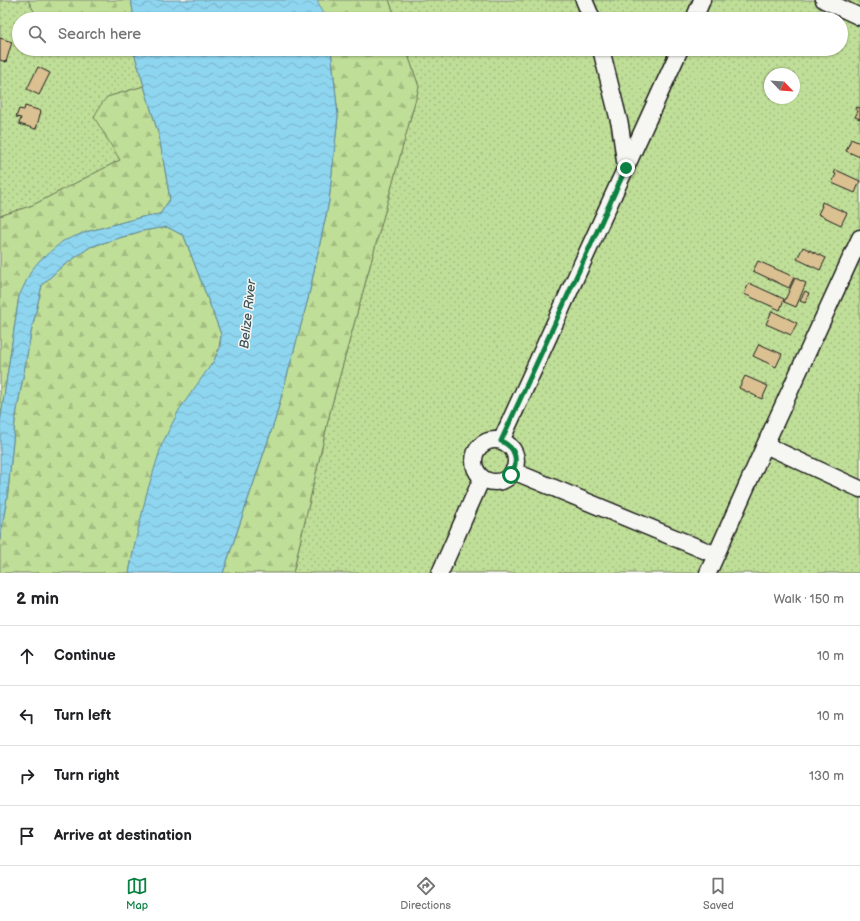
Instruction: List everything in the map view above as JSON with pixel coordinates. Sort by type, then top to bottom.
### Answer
[{"type":"street","points":[[584,0],[589,12]]},
{"type":"street","points":[[697,12],[702,0]]},
{"type":"street","points":[[824,0],[860,17]]},
{"type":"street","points":[[603,56],[620,125],[626,168]]},
{"type":"street","points":[[501,441],[677,56]]},
{"type":"street","points":[[708,573],[860,238]]},
{"type":"street","points":[[494,440],[507,444],[512,448],[515,455],[516,462],[513,471],[506,479],[500,482],[493,482],[482,478],[476,471],[474,465],[476,451],[487,442],[494,440]]},
{"type":"street","points":[[765,445],[860,489]]},
{"type":"street","points":[[513,471],[716,555]]},
{"type":"street","points":[[440,573],[482,478]]},
{"type":"green space","points":[[0,0],[28,0],[34,12],[12,12],[12,56],[135,56],[144,86],[107,97],[120,160],[33,205],[0,216]]},
{"type":"green space","points":[[28,0],[130,0],[133,12],[34,12]]},
{"type":"green space","points":[[317,0],[389,0],[393,12],[322,12]]},
{"type":"green space","points":[[389,0],[860,0],[860,573],[293,573],[331,408],[419,87],[408,56],[848,56],[848,12],[393,12]]},
{"type":"green space","points":[[332,56],[408,56],[419,87],[331,408],[293,573],[223,573],[275,420],[308,299],[329,201],[338,116]]},
{"type":"green space","points":[[144,86],[159,136],[170,199],[160,214],[142,217],[86,232],[19,296],[0,423],[0,216],[33,205],[120,160],[94,117],[107,97]]},
{"type":"green space","points":[[167,227],[184,236],[221,334],[216,357],[203,377],[135,543],[129,573],[0,573],[0,539],[8,491],[15,421],[31,333],[42,285],[59,269],[90,247],[142,231]]},
{"type":"water","points":[[130,0],[317,0],[322,12],[133,12]]},
{"type":"water","name":"Belize River","points":[[135,56],[332,56],[338,116],[329,201],[308,299],[275,420],[223,573],[129,573],[147,492],[162,444],[179,410],[213,362],[220,348],[221,334],[184,236],[167,227],[142,231],[90,247],[59,269],[42,285],[31,333],[15,421],[8,491],[0,539],[0,423],[19,296],[31,271],[39,261],[63,241],[86,232],[142,217],[160,214],[170,199],[159,136]]},
{"type":"building","points":[[0,38],[12,42],[6,62],[0,60]]},
{"type":"building","points":[[38,67],[50,73],[39,95],[27,89]]},
{"type":"building","points":[[25,106],[41,111],[36,129],[19,124],[21,118],[16,117],[19,109],[24,110]]},
{"type":"building","points":[[856,107],[860,107],[860,119],[855,117],[858,111],[855,109]]},
{"type":"building","points":[[851,139],[860,143],[860,157],[846,151]]},
{"type":"building","points":[[836,170],[860,181],[855,193],[832,183]]},
{"type":"building","points":[[822,202],[847,213],[841,225],[818,214],[822,206]]},
{"type":"building","points":[[803,247],[826,258],[820,270],[797,259]]},
{"type":"building","points":[[758,261],[794,277],[789,288],[753,271]]},
{"type":"building","points":[[795,278],[806,283],[796,307],[784,302]]},
{"type":"building","points":[[749,283],[784,299],[780,310],[744,294]]},
{"type":"building","points":[[805,291],[809,293],[805,303],[800,301]]},
{"type":"building","points":[[772,311],[797,323],[791,335],[766,324]]},
{"type":"building","points":[[759,344],[782,354],[776,367],[753,356]]},
{"type":"building","points":[[745,376],[768,386],[762,399],[739,388]]},
{"type":"route","points":[[511,475],[515,469],[515,455],[512,448],[501,441],[626,168]]}]
